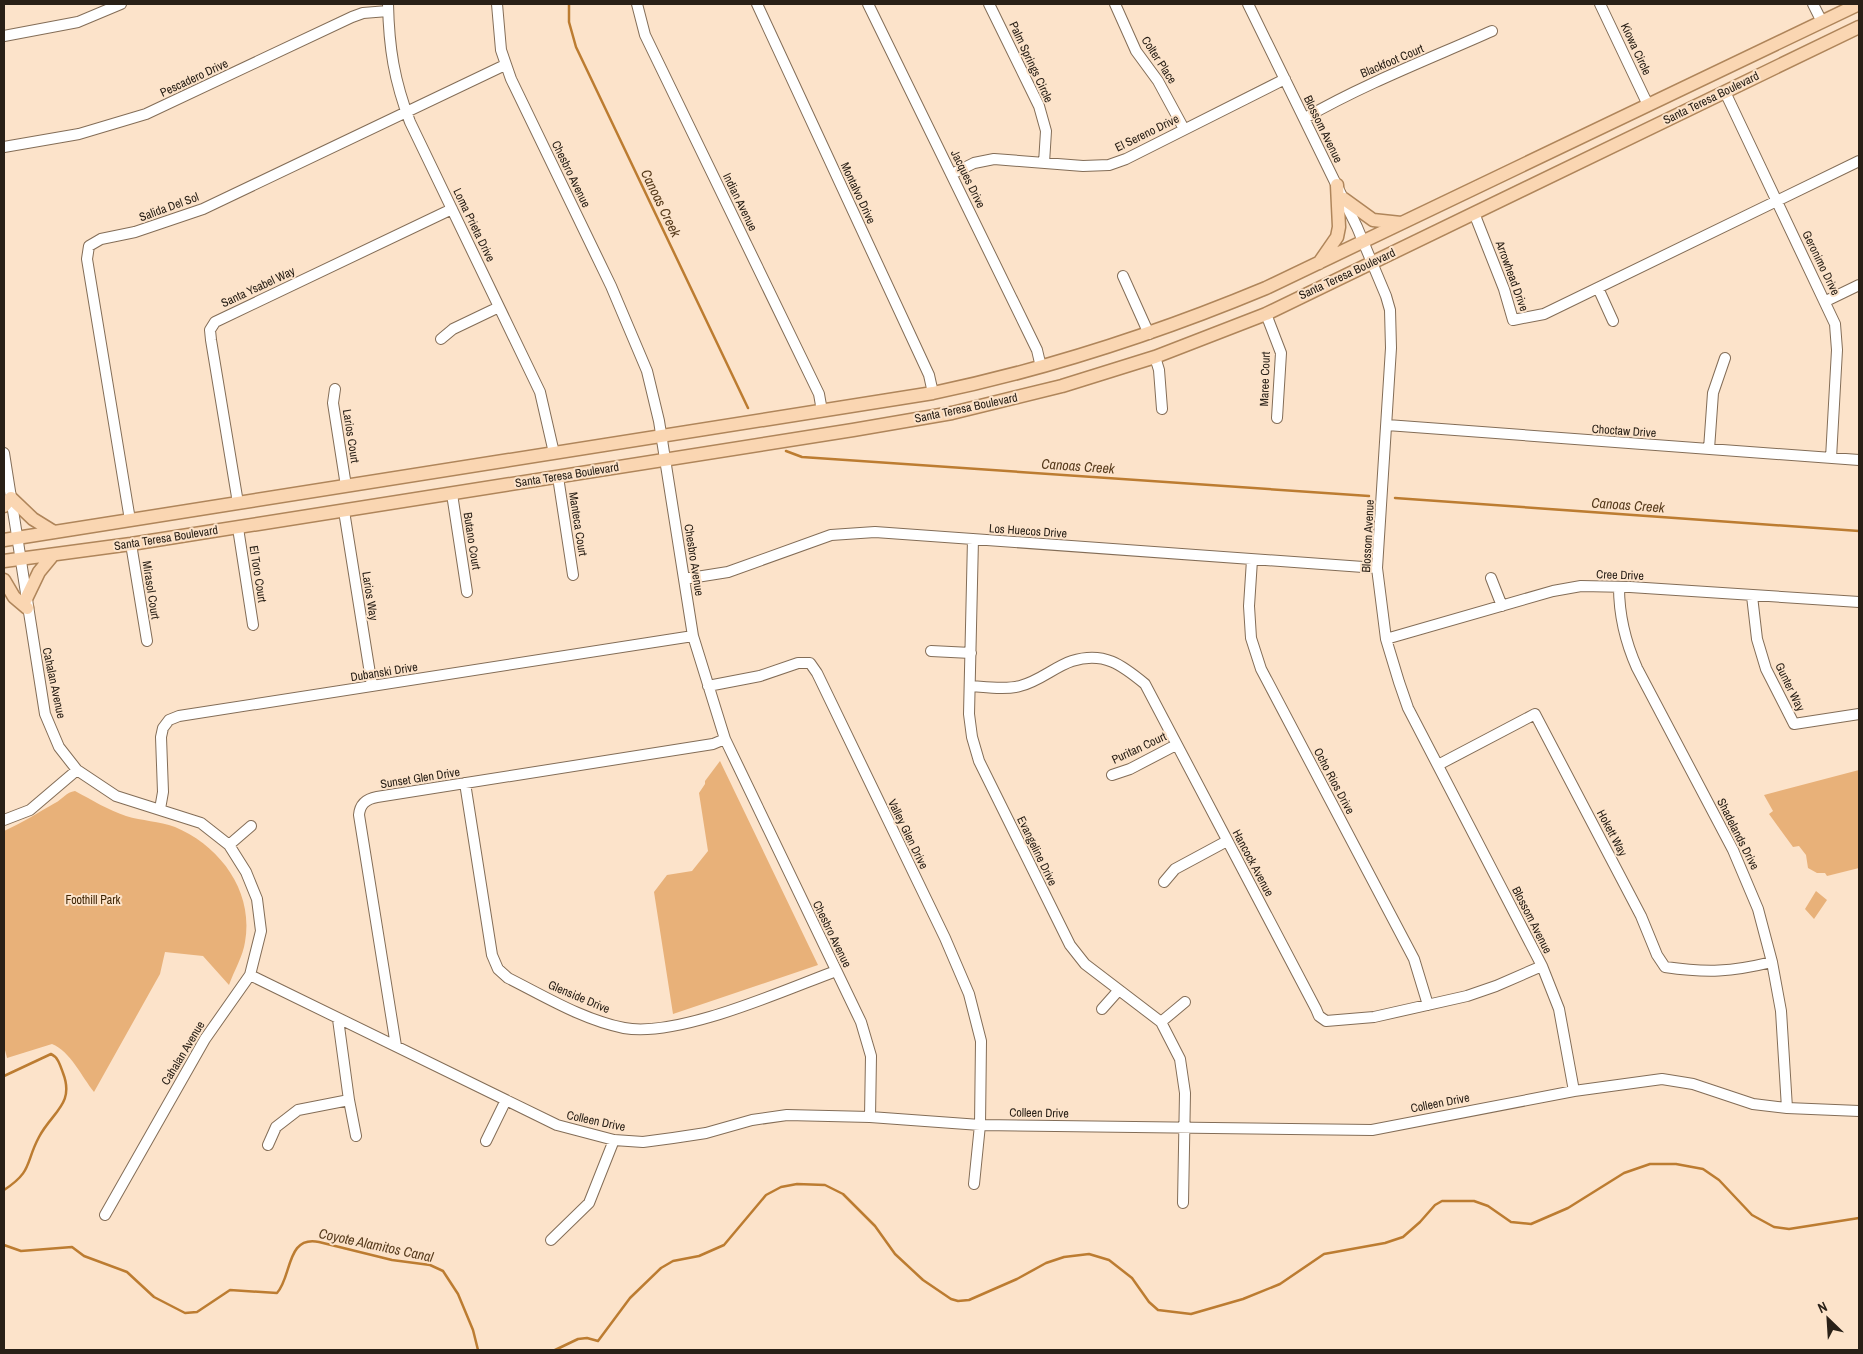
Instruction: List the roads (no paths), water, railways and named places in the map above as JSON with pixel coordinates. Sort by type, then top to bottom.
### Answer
[{"type":"main road","name":"Santa Teresa Boulevard","points":[[10,539],[933,393],[1041,368],[1149,334],[1241,299],[1364,243],[1859,4]]},
{"type":"main road","name":"Santa Teresa Boulevard","points":[[4,561],[238,528],[952,413],[1062,386],[1155,357],[1266,314],[1859,27]]},
{"type":"main road","points":[[1318,264],[1337,237],[1339,227],[1337,185]]},
{"type":"main road","points":[[1344,199],[1373,220],[1404,223]]},
{"type":"main road","points":[[7,502],[54,532]]},
{"type":"main road","points":[[4,580],[14,597],[26,604],[39,572],[53,554]]},
{"type":"street","points":[[4,36],[78,22],[121,4]]},
{"type":"street","name":"Chesbro Avenue","points":[[497,4],[501,50],[505,65],[612,286],[648,371],[666,460],[693,636],[725,738],[862,1022],[871,1056],[870,1118]]},
{"type":"street","name":"Indian Avenue","points":[[637,4],[645,35],[819,394],[822,411]]},
{"type":"street","name":"Montalvo Drive","points":[[756,4],[929,375],[933,393]]},
{"type":"street","name":"Jacques Drive","points":[[868,4],[1037,350],[1041,368]]},
{"type":"street","name":"Palm Springs Circle","points":[[989,4],[1039,106],[1046,132],[1044,163]]},
{"type":"street","name":"Colter Place","points":[[1116,4],[1136,51],[1158,81],[1184,129]]},
{"type":"street","name":"Blossom Avenue","points":[[1248,4],[1344,199],[1372,262],[1390,310],[1391,348],[1377,568],[1386,640],[1408,708],[1542,966],[1559,1010],[1574,1091]]},
{"type":"street","name":"Kiowa Circle","points":[[1600,4],[1648,106]]},
{"type":"street","points":[[1813,4],[1822,22]]},
{"type":"street","name":"Loma Prieta Drive","points":[[388,8],[392,64],[406,111],[540,392],[554,453]]},
{"type":"street","name":"Pescadero Drive","points":[[4,147],[79,134],[124,122],[168,104],[352,17],[388,8]]},
{"type":"street","name":"Blackfoot Court","points":[[1305,118],[1349,93],[1386,79],[1492,31]]},
{"type":"street","name":"Salida Del Sol","points":[[130,520],[88,259],[90,246],[102,239],[136,232],[203,209],[505,65]]},
{"type":"street","name":"El Sereno Drive","points":[[952,174],[974,163],[994,159],[1109,165],[1126,159],[1285,79]]},
{"type":"street","name":"Geronimo Drive","points":[[1725,92],[1826,301],[1835,324],[1837,350],[1831,458]]},
{"type":"street","name":"Arrowhead Drive","points":[[1474,213],[1504,288],[1513,320],[1544,314],[1859,161]]},
{"type":"street","name":"Santa Ysabel Way","points":[[238,503],[211,340],[210,330],[215,322],[452,209]]},
{"type":"street","points":[[1123,276],[1149,334]]},
{"type":"street","points":[[1826,301],[1859,285]]},
{"type":"street","points":[[1598,288],[1614,321]]},
{"type":"street","points":[[441,339],[453,329],[499,307]]},
{"type":"street","name":"Maree Court","points":[[1266,314],[1281,354],[1277,418]]},
{"type":"street","points":[[1155,357],[1159,370],[1162,409]]},
{"type":"street","points":[[1709,450],[1713,393],[1725,358]]},
{"type":"street","name":"Larios Court","points":[[335,389],[333,403],[346,486]]},
{"type":"street","name":"Choctaw Drive","points":[[1387,426],[1859,460]]},
{"type":"street","name":"Cahalan Avenue","points":[[4,453],[10,539],[20,559],[45,714],[59,747],[77,770],[116,796],[201,823],[229,845],[246,872],[257,899],[261,931],[250,975],[204,1039],[105,1216]]},
{"type":"street","name":"Manteca Court","points":[[558,477],[573,575]]},
{"type":"street","name":"Butano Court","points":[[452,494],[467,592]]},
{"type":"street","name":"Larios Way","points":[[344,510],[372,686]]},
{"type":"street","name":"El Toro Court","points":[[238,528],[253,625]]},
{"type":"street","name":"Los Huecos Drive","points":[[684,579],[728,572],[830,535],[875,532],[1377,568]]},
{"type":"street","name":"Evangeline Drive","points":[[973,539],[972,653],[969,714],[972,737],[979,761],[1050,908],[1070,945],[1085,964],[1161,1022],[1180,1060],[1186,1093],[1183,1203]]},
{"type":"street","name":"Mirasol Court","points":[[131,544],[147,641]]},
{"type":"street","name":"Ocho Rios Drive","points":[[1252,560],[1249,606],[1250,638],[1261,669],[1414,959],[1428,1005]]},
{"type":"street","points":[[1492,578],[1502,606]]},
{"type":"street","name":"Cree Drive","points":[[1386,640],[1553,591],[1581,586],[1619,586],[1859,602]]},
{"type":"street","name":"Shadelands Drive","points":[[1619,586],[1621,624],[1626,642],[1747,880],[1761,918],[1782,1012],[1787,1108]]},
{"type":"street","name":"Gunter Way","points":[[1752,596],[1757,639],[1766,669],[1794,724],[1859,714]]},
{"type":"street","name":"Dubanski Drive","points":[[160,809],[164,770],[161,737],[163,728],[169,720],[179,716],[693,636]]},
{"type":"street","points":[[931,651],[972,653]]},
{"type":"street","name":"Hancock Avenue","points":[[970,686],[1019,686],[1044,677],[1072,661],[1100,657],[1122,664],[1145,684],[1319,1016],[1326,1021],[1334,1022],[1374,1017],[1428,1005],[1496,986],[1542,966]]},
{"type":"street","name":"Valley Glen Drive","points":[[708,686],[760,676],[798,663],[810,663],[817,673],[945,938],[970,994],[981,1041],[980,1125]]},
{"type":"street","name":"Hokett Way","points":[[1438,766],[1535,714],[1641,916],[1657,955],[1665,967],[1702,972],[1735,971],[1772,962]]},
{"type":"street","name":"Sunset Glen Drive","points":[[396,1046],[359,808],[370,799],[713,744],[725,738]]},
{"type":"street","name":"Puritan Court","points":[[1112,775],[1130,769],[1176,745]]},
{"type":"street","points":[[4,820],[30,810],[77,770]]},
{"type":"street","name":"Glenside Drive","points":[[465,783],[492,955],[498,969],[508,978],[588,1016],[624,1028],[661,1028],[699,1021],[836,971]]},
{"type":"street","points":[[229,845],[251,826]]},
{"type":"street","points":[[1164,882],[1175,869],[1227,841]]},
{"type":"street","name":"Colleen Drive","points":[[250,975],[557,1125],[614,1140],[643,1142],[673,1138],[706,1133],[752,1120],[787,1115],[980,1125],[1372,1130],[1421,1119],[1574,1091],[1662,1079],[1693,1084],[1753,1104],[1787,1108],[1859,1111]]},
{"type":"street","points":[[1102,1009],[1118,990]]},
{"type":"street","points":[[1161,1022],[1185,1002]]},
{"type":"street","points":[[338,1019],[356,1136]]},
{"type":"street","points":[[268,1146],[276,1127],[298,1110],[349,1100]]},
{"type":"street","points":[[486,1142],[506,1100]]},
{"type":"street","points":[[974,1184],[980,1125]]},
{"type":"street","points":[[551,1240],[589,1203],[614,1140]]},
{"type":"waterway","name":"Canoas Creek","points":[[569,4],[569,22],[576,47],[748,408]]},
{"type":"waterway","name":"Canoas Creek","points":[[786,451],[802,457],[1369,496]]},
{"type":"waterway","name":"Canoas Creek","points":[[1395,498],[1859,531]]},
{"type":"waterway","name":"Coyote Alamitos Canal","points":[[4,1076],[51,1054],[57,1059],[66,1084],[64,1100],[44,1128],[24,1172],[4,1190]]},
{"type":"waterway","name":"Coyote Alamitos Canal","points":[[555,1350],[578,1339],[587,1338],[598,1341],[630,1298],[661,1268],[673,1261],[699,1256],[724,1245],[766,1195],[781,1187],[797,1184],[825,1185],[843,1194],[875,1226],[895,1254],[923,1280],[951,1299],[958,1301],[969,1300],[1017,1279],[1046,1263],[1064,1257],[1089,1254],[1109,1260],[1132,1278],[1149,1302],[1158,1310],[1191,1314],[1243,1299],[1280,1284],[1324,1254],[1385,1243],[1403,1237],[1435,1205],[1442,1201],[1474,1201],[1488,1206],[1511,1222],[1531,1224],[1568,1208],[1624,1173],[1650,1164],[1676,1164],[1703,1169],[1719,1180],[1752,1215],[1774,1227],[1789,1229],[1859,1218]]},
{"type":"waterway","name":"Coyote Alamitos Canal","points":[[4,1245],[21,1251],[72,1247],[84,1256],[127,1272],[154,1297],[185,1313],[197,1312],[230,1290],[277,1293],[282,1286],[295,1251],[301,1245],[308,1242],[319,1242],[392,1260],[430,1265],[443,1271],[458,1294],[473,1330],[478,1350]]},
{"type":"park label","name":"Foothill Park","points":[[93,900]]}]
